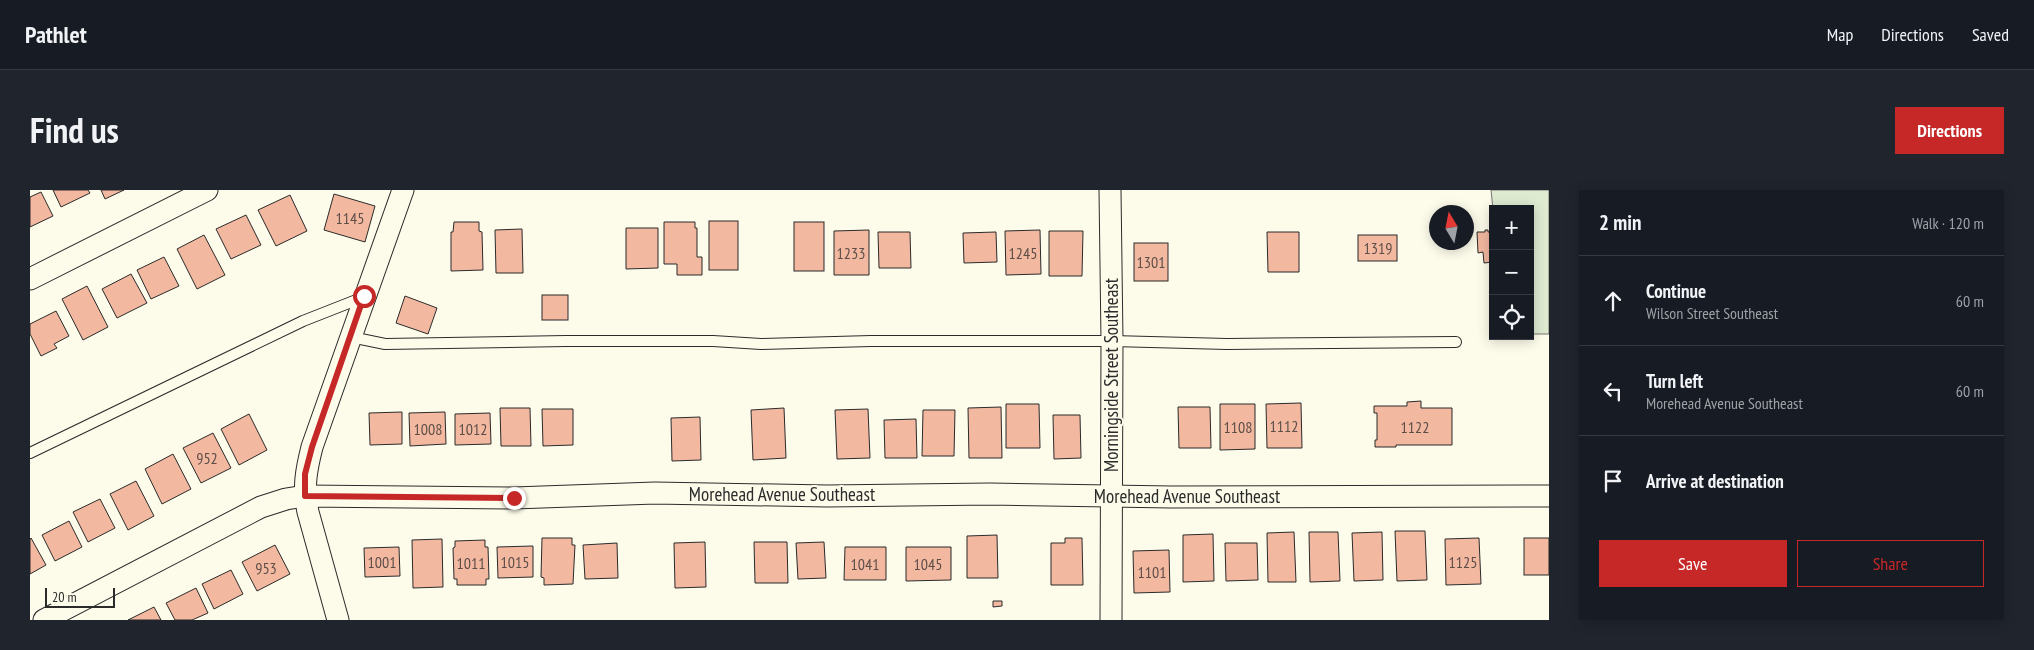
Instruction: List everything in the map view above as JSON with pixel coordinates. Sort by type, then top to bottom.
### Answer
[{"type":"street","points":[[30,279],[207,190]]},
{"type":"street","points":[[338,620],[305,496],[305,474],[312,447],[364,296],[403,190]]},
{"type":"street","name":"Morningside Street Southeast","points":[[1110,190],[1112,341],[1111,620]]},
{"type":"street","name":"Morehead Avenue Southeast","points":[[44,620],[261,507],[286,499],[305,496],[514,498],[655,493],[1549,496]]},
{"type":"lane","points":[[30,453],[303,321],[364,296]]},
{"type":"lane","points":[[351,337],[385,344],[566,341],[713,341],[761,344],[871,341],[1112,341],[1227,344],[1456,342]]},
{"type":"green space","points":[[1491,190],[1549,190],[1549,334],[1534,334],[1534,205],[1493,205]]},
{"type":"building","points":[[53,190],[88,190],[90,193],[61,207]]},
{"type":"building","points":[[101,190],[124,190],[105,199]]},
{"type":"building","points":[[41,192],[53,216],[30,227],[30,197]]},
{"type":"building","points":[[334,194],[375,206],[365,242],[324,230]]},
{"type":"building","points":[[290,195],[307,231],[276,246],[258,210]]},
{"type":"building","points":[[246,215],[261,245],[231,259],[216,229]]},
{"type":"building","points":[[709,221],[738,221],[738,270],[709,270]]},
{"type":"building","points":[[454,222],[479,222],[479,231],[482,232],[483,270],[451,271],[451,232],[453,232]]},
{"type":"building","points":[[664,222],[695,222],[695,228],[697,228],[697,257],[702,257],[702,275],[677,275],[677,264],[664,264]]},
{"type":"building","points":[[794,222],[824,222],[824,271],[794,271]]},
{"type":"building","points":[[626,228],[658,228],[658,268],[626,269]]},
{"type":"building","points":[[522,229],[523,273],[496,273],[495,230]]},
{"type":"building","points":[[869,230],[869,275],[834,275],[834,231]]},
{"type":"building","points":[[1040,230],[1041,274],[1006,275],[1005,231]]},
{"type":"building","points":[[1485,230],[1488,230],[1489,232],[1489,262],[1484,263],[1483,252],[1478,253],[1477,232],[1485,232]]},
{"type":"building","points":[[1049,231],[1083,231],[1082,276],[1049,276]]},
{"type":"building","points":[[878,232],[910,232],[911,268],[879,268]]},
{"type":"building","points":[[996,232],[997,262],[964,263],[963,233]]},
{"type":"building","points":[[1267,232],[1299,232],[1299,272],[1268,272]]},
{"type":"building","points":[[204,235],[225,275],[197,289],[177,249]]},
{"type":"building","points":[[1358,235],[1397,235],[1397,261],[1358,261]]},
{"type":"building","points":[[1134,243],[1168,243],[1168,281],[1134,281]]},
{"type":"building","points":[[164,257],[179,286],[151,299],[137,270]]},
{"type":"building","points":[[131,274],[147,303],[117,318],[102,289]]},
{"type":"building","points":[[87,286],[108,327],[83,340],[62,299]]},
{"type":"building","points":[[542,295],[568,295],[568,320],[542,320]]},
{"type":"building","points":[[405,296],[437,308],[428,334],[396,323]]},
{"type":"building","points":[[56,311],[69,336],[54,344],[57,348],[41,356],[30,334],[30,324]]},
{"type":"building","points":[[1421,401],[1421,408],[1452,408],[1452,445],[1375,447],[1375,440],[1377,440],[1377,413],[1374,413],[1374,406],[1407,406],[1407,402]]},
{"type":"building","points":[[1301,403],[1302,448],[1267,448],[1266,404]]},
{"type":"building","points":[[1006,404],[1039,404],[1040,448],[1006,448]]},
{"type":"building","points":[[1220,404],[1255,404],[1255,449],[1220,450]]},
{"type":"building","points":[[1001,407],[1002,458],[969,458],[968,408]]},
{"type":"building","points":[[1178,407],[1210,407],[1211,448],[1179,448]]},
{"type":"building","points":[[500,408],[530,408],[531,446],[501,446]]},
{"type":"building","points":[[784,408],[786,458],[753,460],[751,410]]},
{"type":"building","points":[[542,409],[573,409],[573,445],[543,446]]},
{"type":"building","points":[[868,409],[870,458],[837,459],[835,410]]},
{"type":"building","points":[[923,410],[955,410],[954,456],[922,456]]},
{"type":"building","points":[[402,412],[402,444],[370,445],[369,413]]},
{"type":"building","points":[[445,412],[446,444],[410,446],[409,413]]},
{"type":"building","points":[[490,413],[491,444],[455,445],[455,414]]},
{"type":"building","points":[[249,414],[267,450],[239,465],[221,429]]},
{"type":"building","points":[[1053,415],[1080,415],[1081,458],[1054,459]]},
{"type":"building","points":[[700,417],[701,460],[672,461],[671,418]]},
{"type":"building","points":[[916,419],[917,458],[885,458],[884,420]]},
{"type":"building","points":[[213,433],[231,468],[201,483],[183,448]]},
{"type":"building","points":[[173,454],[191,489],[162,504],[145,469]]},
{"type":"building","points":[[136,481],[154,516],[128,530],[110,494]]},
{"type":"building","points":[[100,499],[115,528],[88,542],[73,512]]},
{"type":"building","points":[[69,521],[82,547],[55,561],[42,535]]},
{"type":"building","points":[[1395,531],[1425,531],[1427,580],[1397,581]]},
{"type":"building","points":[[1294,532],[1296,582],[1268,582],[1267,533]]},
{"type":"building","points":[[1309,532],[1338,532],[1340,581],[1310,582]]},
{"type":"building","points":[[1382,532],[1383,580],[1354,581],[1352,533]]},
{"type":"building","points":[[1213,534],[1214,581],[1183,582],[1183,535]]},
{"type":"building","points":[[997,535],[998,578],[967,578],[967,536]]},
{"type":"building","points":[[542,538],[572,538],[572,545],[575,545],[573,584],[544,585],[544,578],[541,577]]},
{"type":"building","points":[[1065,538],[1082,538],[1083,585],[1051,585],[1051,543],[1065,543]]},
{"type":"building","points":[[1479,538],[1481,584],[1446,585],[1445,539]]},
{"type":"building","points":[[1524,538],[1549,538],[1549,575],[1524,575]]},
{"type":"building","points":[[30,539],[46,565],[30,574]]},
{"type":"building","points":[[442,539],[443,587],[413,588],[412,540]]},
{"type":"building","points":[[485,540],[485,547],[488,547],[489,579],[486,579],[486,585],[457,585],[457,579],[454,579],[453,548],[455,547],[455,541]]},
{"type":"building","points":[[705,542],[706,587],[675,588],[674,543]]},
{"type":"building","points":[[754,542],[787,542],[788,583],[755,583]]},
{"type":"building","points":[[824,542],[826,578],[798,579],[796,543]]},
{"type":"building","points":[[617,543],[618,578],[585,579],[583,545]]},
{"type":"building","points":[[1225,543],[1257,543],[1258,580],[1226,581]]},
{"type":"building","points":[[275,545],[290,574],[257,591],[242,562]]},
{"type":"building","points":[[533,546],[533,577],[498,578],[497,547]]},
{"type":"building","points":[[399,547],[400,576],[365,577],[364,548]]},
{"type":"building","points":[[845,547],[886,547],[886,580],[844,580]]},
{"type":"building","points":[[906,547],[951,547],[951,580],[906,581]]},
{"type":"building","points":[[1169,550],[1170,592],[1134,593],[1133,551]]},
{"type":"building","points":[[231,570],[243,594],[214,609],[202,584]]},
{"type":"building","points":[[196,588],[208,613],[192,620],[175,620],[166,603]]},
{"type":"building","points":[[993,601],[1002,601],[1002,606],[993,607]]},
{"type":"building","points":[[154,607],[161,620],[128,620]]},
{"type":"route","points":[[364,296],[312,447],[305,474],[305,496],[514,498]]}]
